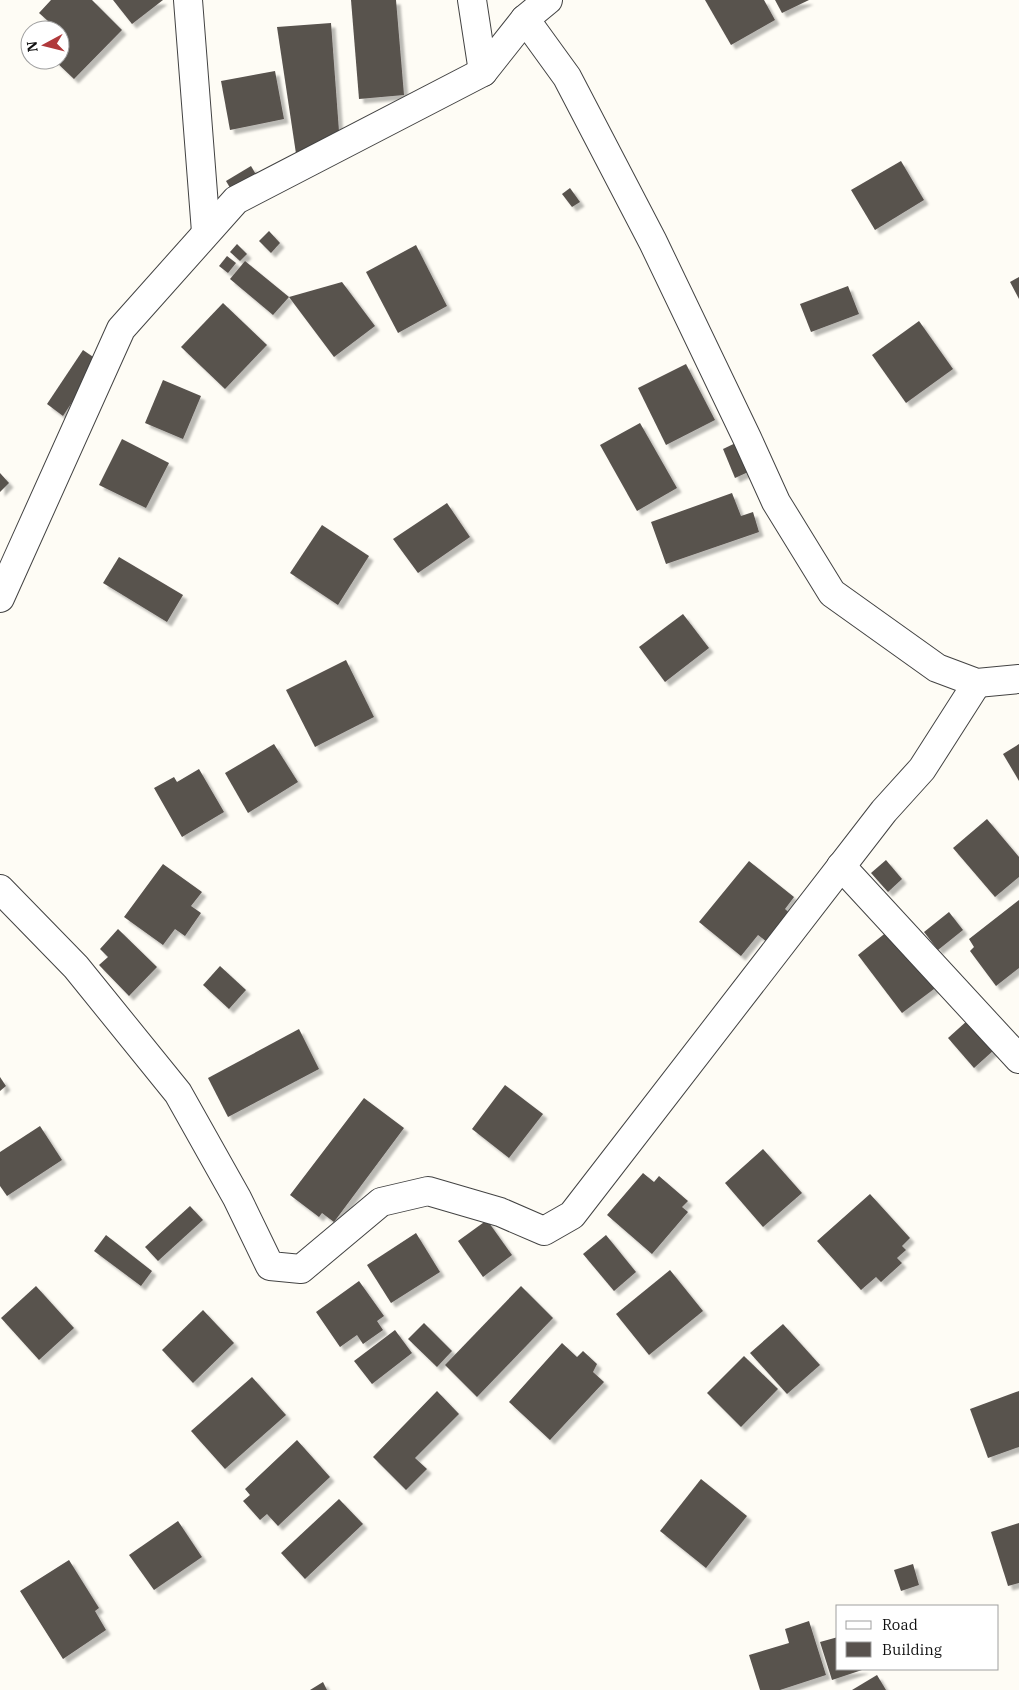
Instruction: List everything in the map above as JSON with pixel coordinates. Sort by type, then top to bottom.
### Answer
[{"type":"street","points":[[188,0],[206,232]]},
{"type":"street","points":[[472,0],[484,72]]},
{"type":"street","points":[[0,598],[121,329],[206,232],[236,200],[484,72],[525,19],[548,0]]},
{"type":"street","points":[[525,19],[567,77],[653,242],[776,502],[832,593],[937,668],[977,683],[1019,679]]},
{"type":"street","points":[[0,889],[76,967],[178,1093],[237,1198],[270,1266],[302,1269],[381,1202],[428,1191],[500,1212],[544,1231],[572,1215],[884,811],[922,769],[977,683]]},
{"type":"street","points":[[841,866],[1019,1059]]},
{"type":"building","points":[[51,0],[92,0],[122,30],[74,79],[65,70],[70,70],[70,20],[47,20],[39,13]]},
{"type":"building","points":[[113,0],[163,0],[132,24]]},
{"type":"building","points":[[351,0],[396,0],[404,95],[359,99]]},
{"type":"building","points":[[705,0],[764,0],[775,20],[731,45]]},
{"type":"building","points":[[775,0],[809,0],[782,13]]},
{"type":"building","points":[[331,23],[340,145],[298,167],[277,27]]},
{"type":"building","points":[[275,71],[284,119],[230,130],[221,81]]},
{"type":"building","points":[[901,161],[924,200],[875,230],[851,190]]},
{"type":"building","points":[[251,166],[261,183],[236,198],[226,181]]},
{"type":"building","points":[[570,188],[580,202],[572,207],[562,194]]},
{"type":"building","points":[[269,231],[280,243],[271,253],[259,241]]},
{"type":"building","points":[[237,244],[247,254],[240,261],[230,252]]},
{"type":"building","points":[[416,245],[447,306],[398,333],[366,272]]},
{"type":"building","points":[[227,256],[236,263],[228,273],[219,266]]},
{"type":"building","points":[[245,261],[289,297],[273,315],[230,279]]},
{"type":"building","points":[[1019,277],[1019,299],[1010,282]]},
{"type":"building","points":[[342,282],[375,326],[334,357],[289,297]]},
{"type":"building","points":[[848,286],[859,314],[811,332],[800,304]]},
{"type":"building","points":[[223,303],[267,345],[225,389],[181,347]]},
{"type":"building","points":[[919,321],[953,369],[906,403],[872,355]]},
{"type":"building","points":[[83,350],[99,361],[63,416],[47,404]]},
{"type":"building","points":[[686,364],[715,420],[666,445],[638,388]]},
{"type":"building","points":[[163,380],[201,396],[183,439],[145,423]]},
{"type":"building","points":[[640,423],[677,488],[637,511],[600,445]]},
{"type":"building","points":[[122,439],[169,463],[146,508],[99,485]]},
{"type":"building","points":[[744,439],[757,468],[735,478],[723,449]]},
{"type":"building","points":[[0,473],[9,483],[0,492]]},
{"type":"building","points":[[732,493],[741,516],[753,512],[759,532],[666,564],[651,522]]},
{"type":"building","points":[[447,503],[470,537],[418,573],[393,539]]},
{"type":"building","points":[[322,525],[369,556],[338,605],[290,573]]},
{"type":"building","points":[[119,557],[183,595],[167,622],[103,583]]},
{"type":"building","points":[[683,614],[709,648],[665,682],[639,647]]},
{"type":"building","points":[[346,660],[374,717],[315,747],[286,690]]},
{"type":"building","points":[[274,744],[298,782],[248,813],[225,773]]},
{"type":"building","points":[[1019,744],[1019,781],[1003,754]]},
{"type":"building","points":[[199,769],[224,812],[182,837],[154,788],[174,777],[177,782]]},
{"type":"building","points":[[987,819],[1019,857],[1019,877],[995,897],[953,848]]},
{"type":"building","points":[[886,860],[902,879],[888,892],[871,873]]},
{"type":"building","points":[[749,861],[794,897],[785,909],[794,917],[771,945],[758,935],[741,956],[699,922]]},
{"type":"building","points":[[163,864],[202,892],[191,906],[201,913],[185,936],[175,929],[163,945],[124,917]]},
{"type":"building","points":[[1019,900],[1019,968],[996,986],[970,951],[974,947],[969,939]]},
{"type":"building","points":[[949,912],[963,930],[938,950],[924,932]]},
{"type":"building","points":[[893,927],[938,986],[902,1013],[858,955]]},
{"type":"building","points":[[118,929],[157,967],[129,996],[99,965],[108,957],[100,949]]},
{"type":"building","points":[[220,966],[246,990],[229,1009],[203,985]]},
{"type":"building","points":[[968,1020],[994,1050],[974,1068],[948,1038]]},
{"type":"building","points":[[299,1029],[319,1069],[228,1117],[208,1078]]},
{"type":"building","points":[[0,1077],[6,1086],[0,1091]]},
{"type":"building","points":[[505,1085],[543,1114],[509,1158],[472,1129]]},
{"type":"building","points":[[364,1098],[404,1128],[334,1222],[322,1213],[319,1217],[290,1195]]},
{"type":"building","points":[[40,1126],[62,1160],[7,1196],[0,1186],[0,1152]]},
{"type":"building","points":[[763,1149],[802,1193],[763,1227],[725,1183]]},
{"type":"building","points":[[643,1173],[654,1182],[659,1176],[688,1201],[682,1207],[688,1212],[652,1254],[607,1215]]},
{"type":"building","points":[[870,1194],[910,1238],[902,1246],[906,1250],[897,1258],[902,1263],[881,1282],[876,1277],[861,1290],[817,1241]]},
{"type":"building","points":[[190,1206],[203,1220],[158,1261],[145,1247]]},
{"type":"building","points":[[487,1220],[512,1255],[483,1277],[458,1241]]},
{"type":"building","points":[[416,1233],[440,1272],[391,1303],[367,1265]]},
{"type":"building","points":[[106,1235],[152,1271],[141,1286],[94,1251]]},
{"type":"building","points":[[606,1235],[636,1272],[614,1291],[583,1254]]},
{"type":"building","points":[[670,1270],[703,1311],[649,1355],[616,1314]]},
{"type":"building","points":[[359,1281],[384,1316],[377,1321],[383,1330],[363,1344],[357,1335],[340,1347],[316,1312]]},
{"type":"building","points":[[36,1286],[74,1328],[39,1360],[1,1318]]},
{"type":"building","points":[[521,1286],[553,1318],[477,1397],[445,1365]]},
{"type":"building","points":[[203,1310],[234,1343],[193,1383],[162,1350]]},
{"type":"building","points":[[424,1323],[452,1351],[437,1367],[408,1339]]},
{"type":"building","points":[[783,1324],[820,1365],[787,1394],[750,1353]]},
{"type":"building","points":[[395,1330],[412,1353],[372,1384],[354,1361]]},
{"type":"building","points":[[562,1343],[577,1357],[583,1351],[597,1364],[593,1372],[604,1382],[550,1440],[509,1402]]},
{"type":"building","points":[[744,1356],[778,1389],[741,1427],[707,1393]]},
{"type":"building","points":[[252,1377],[286,1415],[225,1469],[191,1431]]},
{"type":"building","points":[[437,1391],[459,1414],[415,1458],[427,1469],[406,1490],[373,1457]]},
{"type":"building","points":[[1019,1391],[1019,1447],[988,1458],[970,1409]]},
{"type":"building","points":[[297,1440],[330,1477],[278,1526],[267,1514],[260,1520],[243,1501],[250,1495],[245,1489]]},
{"type":"building","points":[[701,1479],[747,1516],[706,1568],[660,1531]]},
{"type":"building","points":[[339,1499],[363,1524],[305,1579],[281,1553]]},
{"type":"building","points":[[178,1521],[202,1557],[154,1590],[129,1555]]},
{"type":"building","points":[[1019,1523],[1019,1583],[1008,1586],[991,1532]]},
{"type":"building","points":[[69,1560],[99,1608],[95,1611],[106,1630],[63,1659],[20,1591]]},
{"type":"building","points":[[913,1564],[919,1585],[901,1591],[894,1570]]},
{"type":"building","points":[[809,1621],[826,1675],[780,1690],[760,1690],[749,1655],[789,1643],[785,1629]]},
{"type":"building","points":[[836,1638],[836,1670],[862,1670],[832,1680],[820,1642]]},
{"type":"building","points":[[877,1675],[886,1690],[852,1690]]},
{"type":"building","points":[[323,1682],[327,1690],[310,1690]]}]
